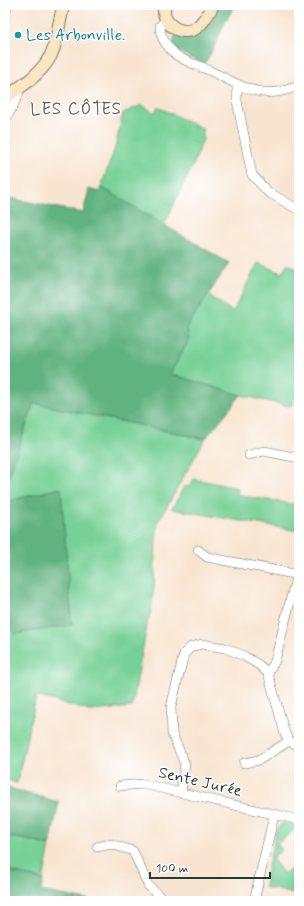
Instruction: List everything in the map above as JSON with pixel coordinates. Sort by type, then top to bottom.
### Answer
[{"type":"street","points":[[5,16],[8,5]]},
{"type":"street","points":[[5,98],[37,74],[48,62],[53,51],[64,5]]},
{"type":"street","points":[[165,5],[163,10],[166,20],[175,29],[186,31],[196,28],[208,16],[213,5]]},
{"type":"street","points":[[166,20],[160,26],[160,33],[165,43],[177,56],[237,84],[262,92],[278,92],[299,86]]},
{"type":"street","points":[[237,84],[237,101],[252,175],[268,192],[299,210]]},
{"type":"street","points":[[5,121],[18,96],[19,88]]},
{"type":"street","points":[[249,455],[264,451],[299,458]]},
{"type":"street","points":[[198,550],[207,557],[298,574],[275,661],[268,673]]},
{"type":"street","points":[[181,793],[185,764],[172,734],[172,708],[184,654],[191,647],[202,644],[225,648],[244,656],[259,665],[268,673],[289,741],[299,746]]},
{"type":"street","points":[[244,763],[259,760],[289,741]]},
{"type":"street","name":"Sente Jurée","points":[[120,786],[142,784],[299,820]]},
{"type":"street","points":[[254,901],[274,815]]},
{"type":"street","points":[[97,847],[111,844],[133,851],[148,885],[164,901]]},
{"type":"green space","points":[[219,5],[235,5],[204,64],[177,51],[174,43],[175,35],[179,37],[189,37],[203,31],[212,20]]},
{"type":"green space","points":[[142,105],[154,113],[158,107],[203,129],[203,139],[195,161],[164,225],[101,187],[115,148],[123,113]]},
{"type":"green space","points":[[101,187],[229,263],[187,327],[189,340],[170,374],[241,395],[205,439],[34,403],[5,486],[5,197],[83,213],[89,189],[99,192]]},
{"type":"green space","points":[[258,263],[282,273],[287,264],[299,269],[299,389],[292,405],[288,406],[241,395],[169,374],[189,340],[186,327],[208,295],[233,312]]},
{"type":"green space","points":[[34,403],[205,439],[158,522],[151,612],[148,620],[132,707],[90,711],[36,696],[17,783],[5,779],[5,623],[15,634],[72,624],[60,488],[5,502],[5,486]]},
{"type":"green space","points":[[194,479],[238,488],[237,495],[299,505],[299,531],[172,509],[184,486],[189,487]]},
{"type":"green space","points":[[61,488],[72,625],[15,634],[5,623],[5,502]]},
{"type":"green space","points":[[5,787],[59,802],[50,846],[5,836]]},
{"type":"green space","points":[[283,823],[299,825],[299,834],[295,829],[277,844],[282,850],[272,858],[284,874],[299,864],[299,895],[264,887],[267,880],[265,879],[276,831]]},
{"type":"green space","points":[[5,836],[50,846],[43,880],[5,870]]},
{"type":"green space","points":[[5,870],[43,880],[41,891],[92,901],[5,901]]},
{"type":"place","name":"Les Arbonville.","points":[[18,35]]},
{"type":"district","name":"LES CÔTES","points":[[76,109]]}]
